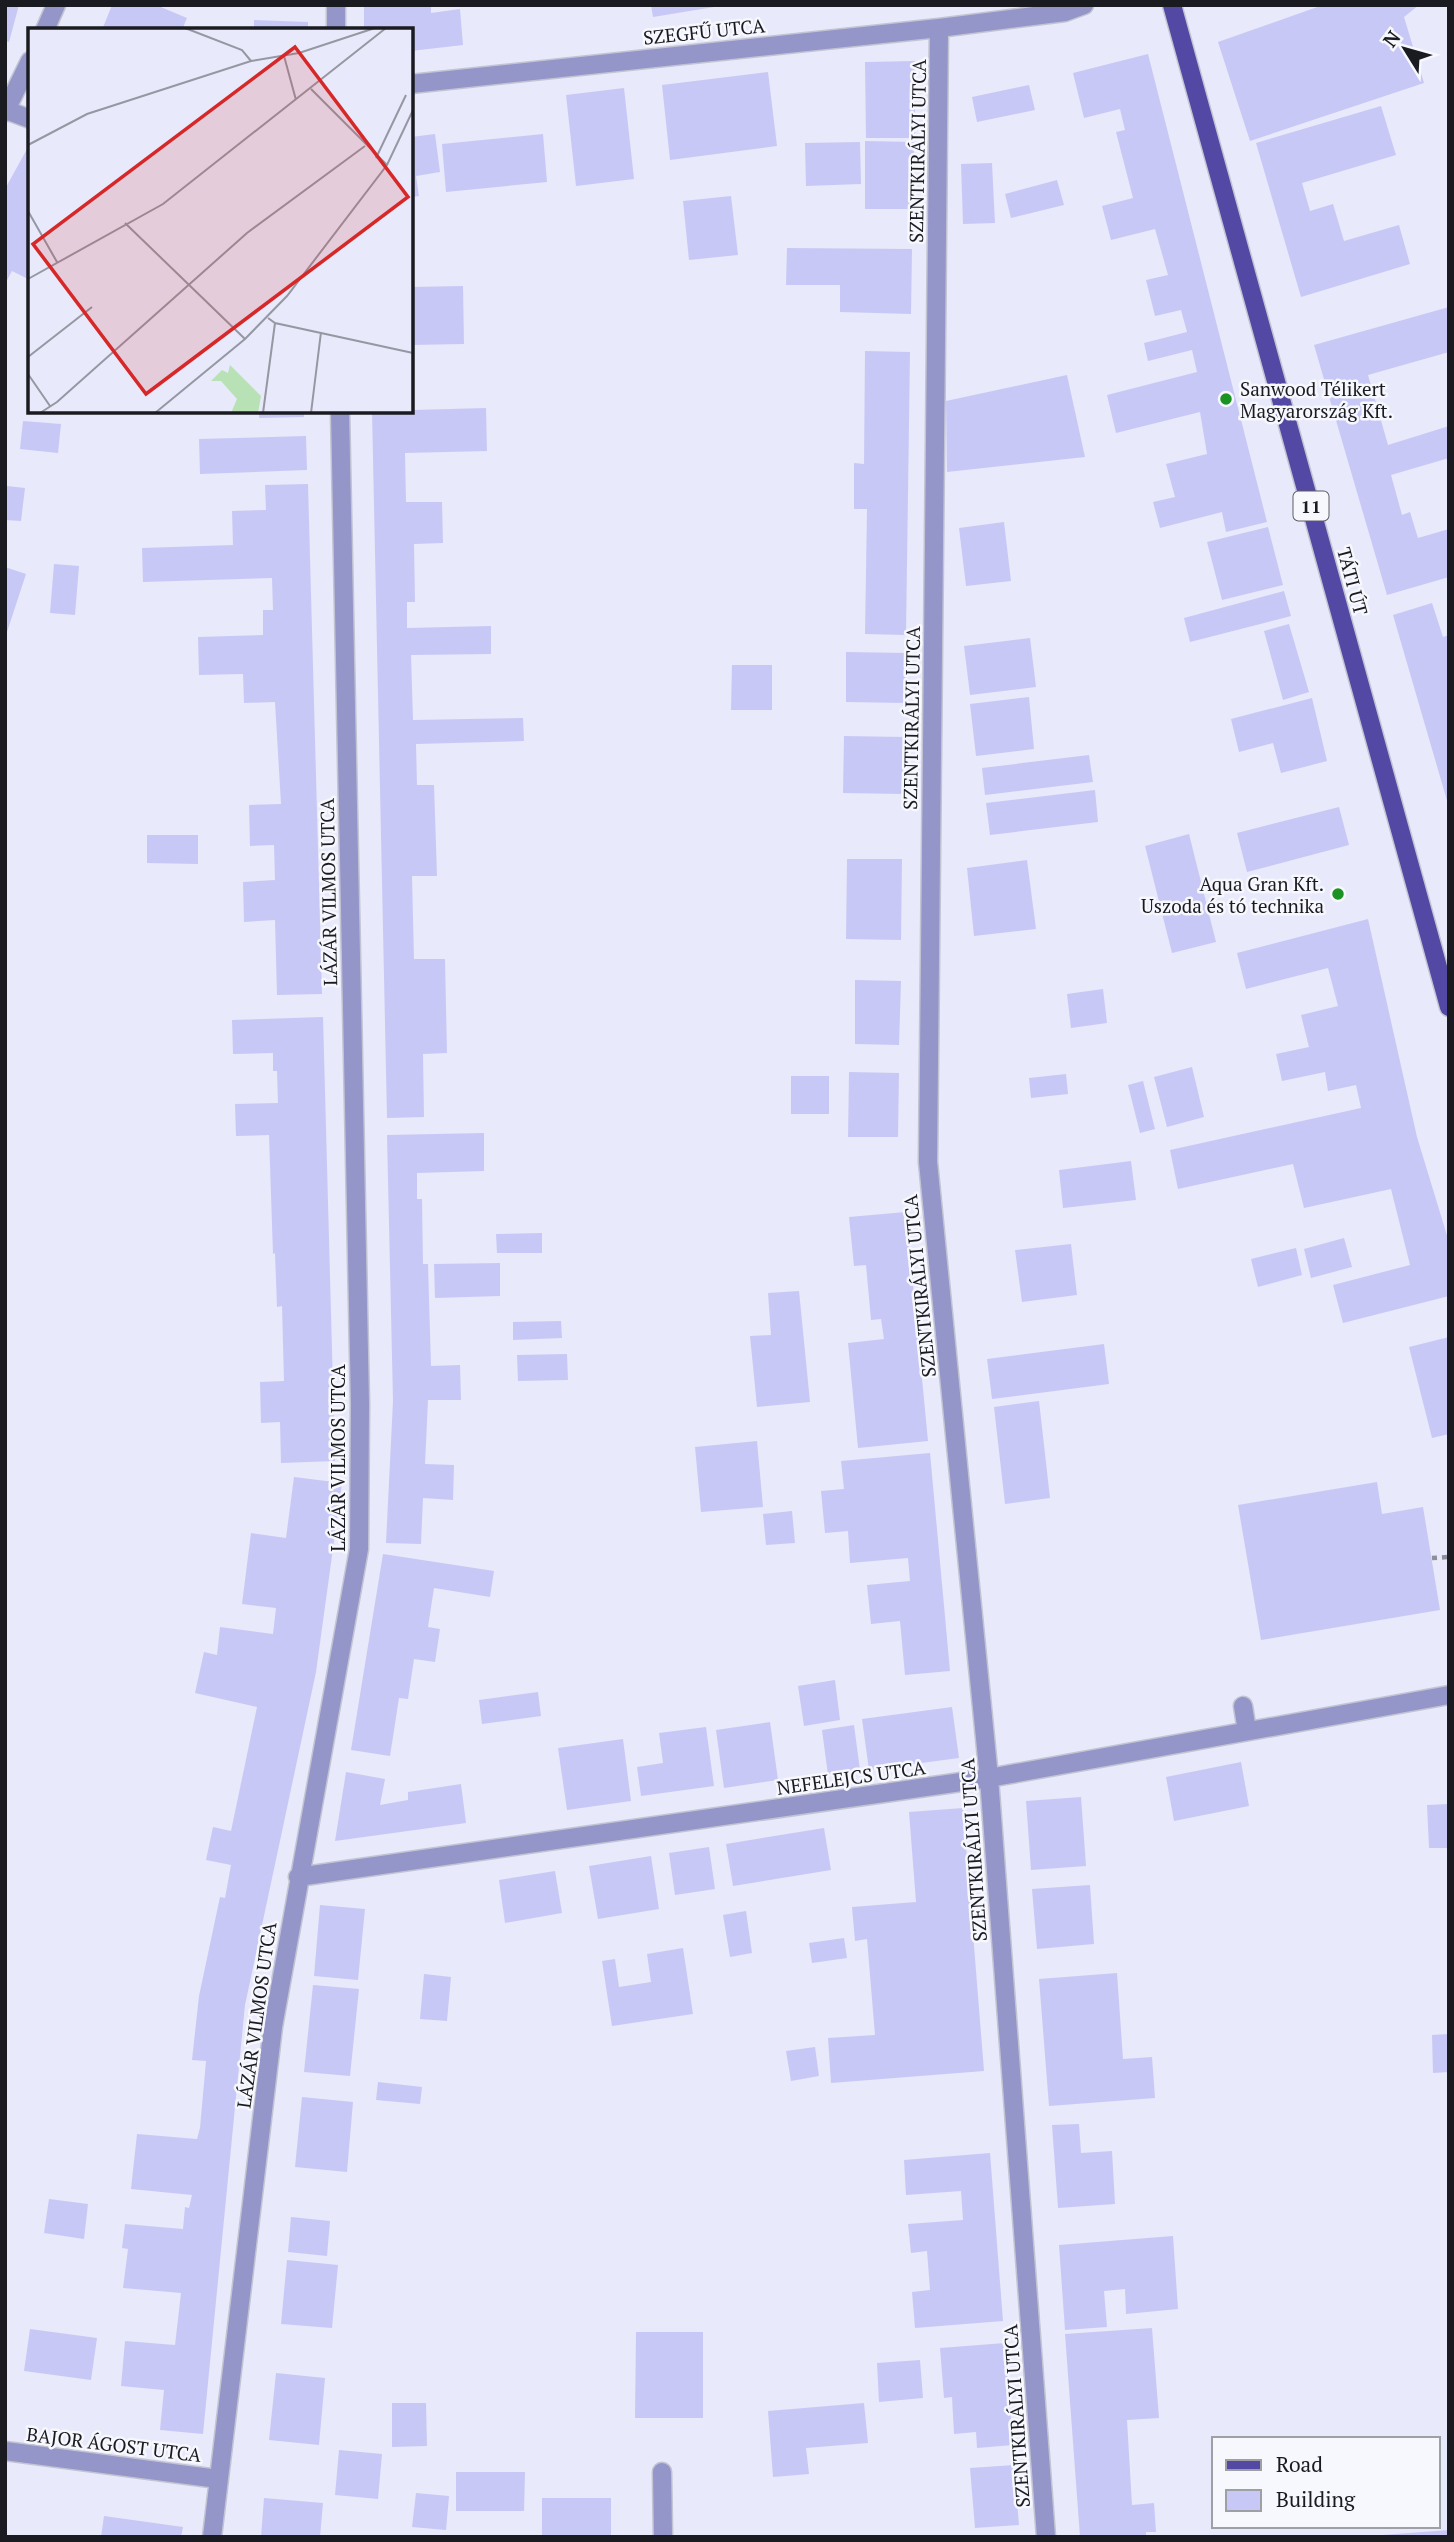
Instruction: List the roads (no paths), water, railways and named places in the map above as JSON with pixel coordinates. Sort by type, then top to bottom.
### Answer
[{"type":"main road","name":"TÁTI ÚT","points":[[1172,5],[1449,1007]]},
{"type":"street","points":[[46,28],[56,5]]},
{"type":"street","points":[[336,5],[336,28]]},
{"type":"street","name":"SZEGFŰ UTCA","points":[[413,84],[939,28],[1084,5]]},
{"type":"street","name":"SZENTKIRÁLYI UTCA","points":[[939,28],[928,1162],[989,1778],[1046,2537]]},
{"type":"street","points":[[28,65],[6,111],[28,118]]},
{"type":"street","name":"LÁZÁR VILMOS UTCA","points":[[212,2537],[273,2028],[359,1549],[360,1404],[340,413]]},
{"type":"street","name":"NEFELEJCS UTCA","points":[[298,1877],[989,1778],[1449,1695]]},
{"type":"street","points":[[1243,1706],[1247,1731]]},
{"type":"street","name":"BAJOR ÁGOST UTCA","points":[[5,2451],[218,2479]]},
{"type":"street","points":[[662,2472],[663,2537]]},
{"type":"place","name":"Sanwood Télikert Magyarország Kft.","points":[[1226,399]]},
{"type":"place","name":"Aqua Gran Kft. Uszoda és tó technika","points":[[1338,894]]}]
